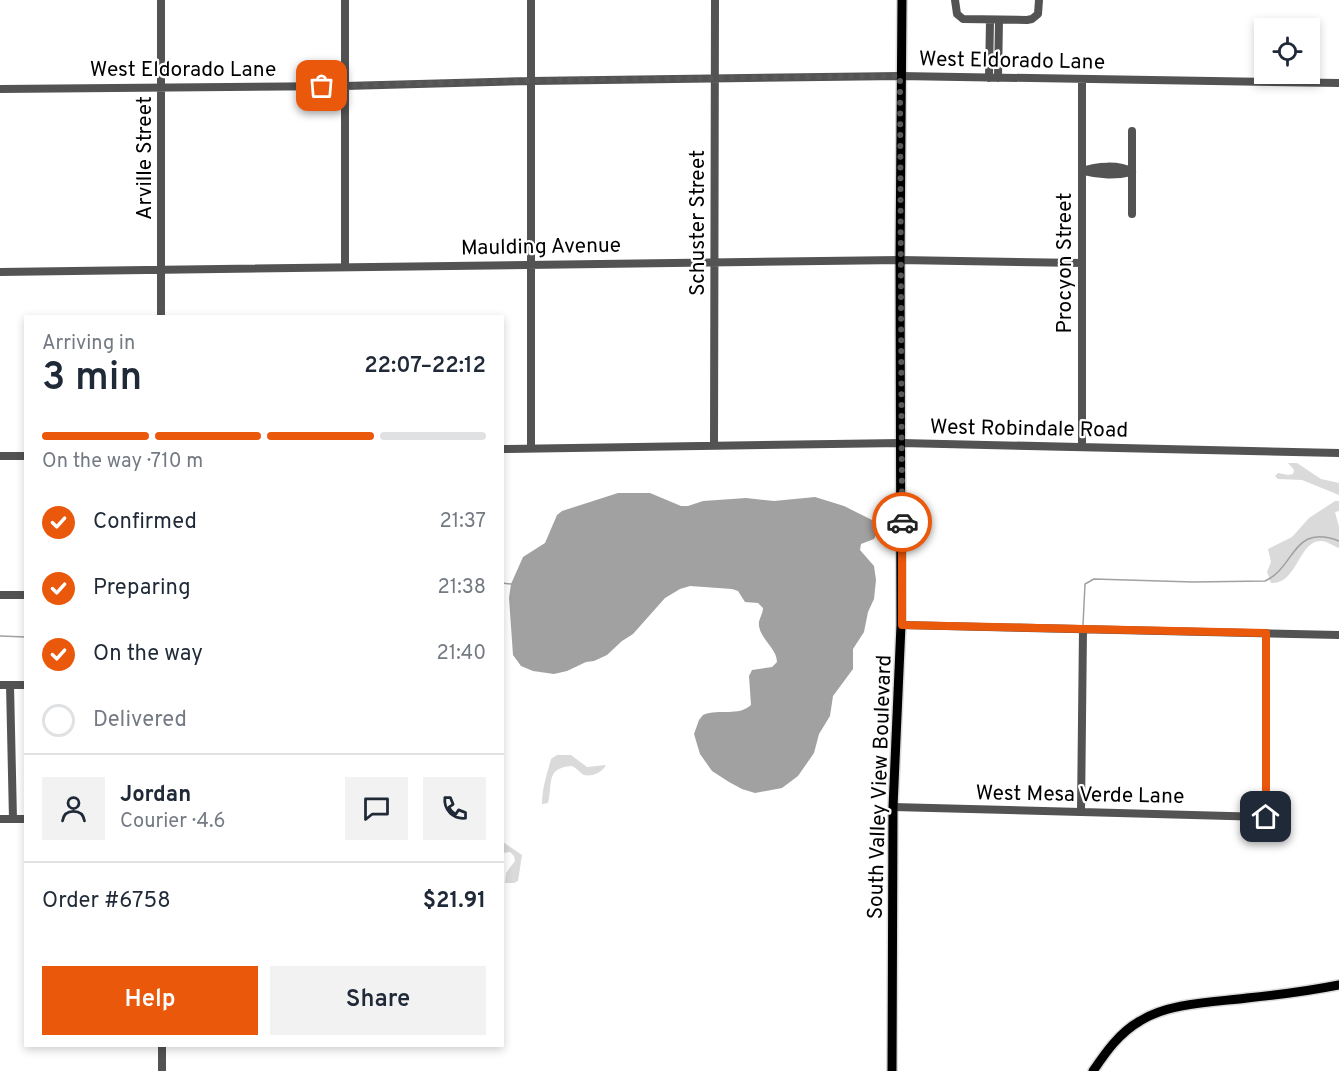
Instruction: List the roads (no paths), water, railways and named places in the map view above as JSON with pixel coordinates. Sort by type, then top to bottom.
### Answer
[{"type":"main road","name":"South Valley View Boulevard","points":[[892,1071],[893,807],[902,625],[900,76],[902,0]]},
{"type":"main road","points":[[1093,1071],[1110,1045],[1124,1033],[1140,1020],[1165,1010],[1339,985]]},
{"type":"street","name":"Arville Street","points":[[161,0],[161,315]]},
{"type":"street","points":[[345,0],[345,266]]},
{"type":"street","points":[[531,0],[531,448]]},
{"type":"street","name":"Schuster Street","points":[[714,446],[715,0]]},
{"type":"street","points":[[955,0],[959,17],[968,20],[1028,20],[1036,17],[1039,0]]},
{"type":"street","points":[[989,78],[990,20]]},
{"type":"street","points":[[998,78],[999,20]]},
{"type":"street","name":"West Eldorado Lane","points":[[0,89],[345,86],[900,76],[1339,83]]},
{"type":"street","name":"Procyon Street","points":[[1082,79],[1082,447]]},
{"type":"street","points":[[1132,131],[1132,214]]},
{"type":"street","points":[[1082,171],[1092,168],[1126,168],[1132,172]]},
{"type":"street","name":"Maulding Avenue","points":[[0,272],[900,260],[1082,263]]},
{"type":"street","name":"West Robindale Road","points":[[504,449],[902,443],[1339,453]]},
{"type":"street","points":[[0,456],[24,456]]},
{"type":"street","points":[[0,595],[24,595]]},
{"type":"street","points":[[902,625],[1339,635]]},
{"type":"street","points":[[1081,812],[1083,629]]},
{"type":"street","name":"West Mesa Verde Lane","points":[[893,807],[1266,817],[1266,633]]},
{"type":"street","points":[[0,685],[24,685]]},
{"type":"street","points":[[10,685],[13,819]]},
{"type":"street","points":[[0,819],[24,819]]},
{"type":"street","points":[[162,1047],[162,1071]]},
{"type":"waterway","points":[[1083,625],[1085,584],[1094,579],[1193,582],[1265,581],[1275,575],[1303,542],[1312,538],[1324,537],[1339,541]]},
{"type":"waterway","points":[[504,583],[511,584]]},
{"type":"waterway","points":[[0,636],[24,637]]}]
